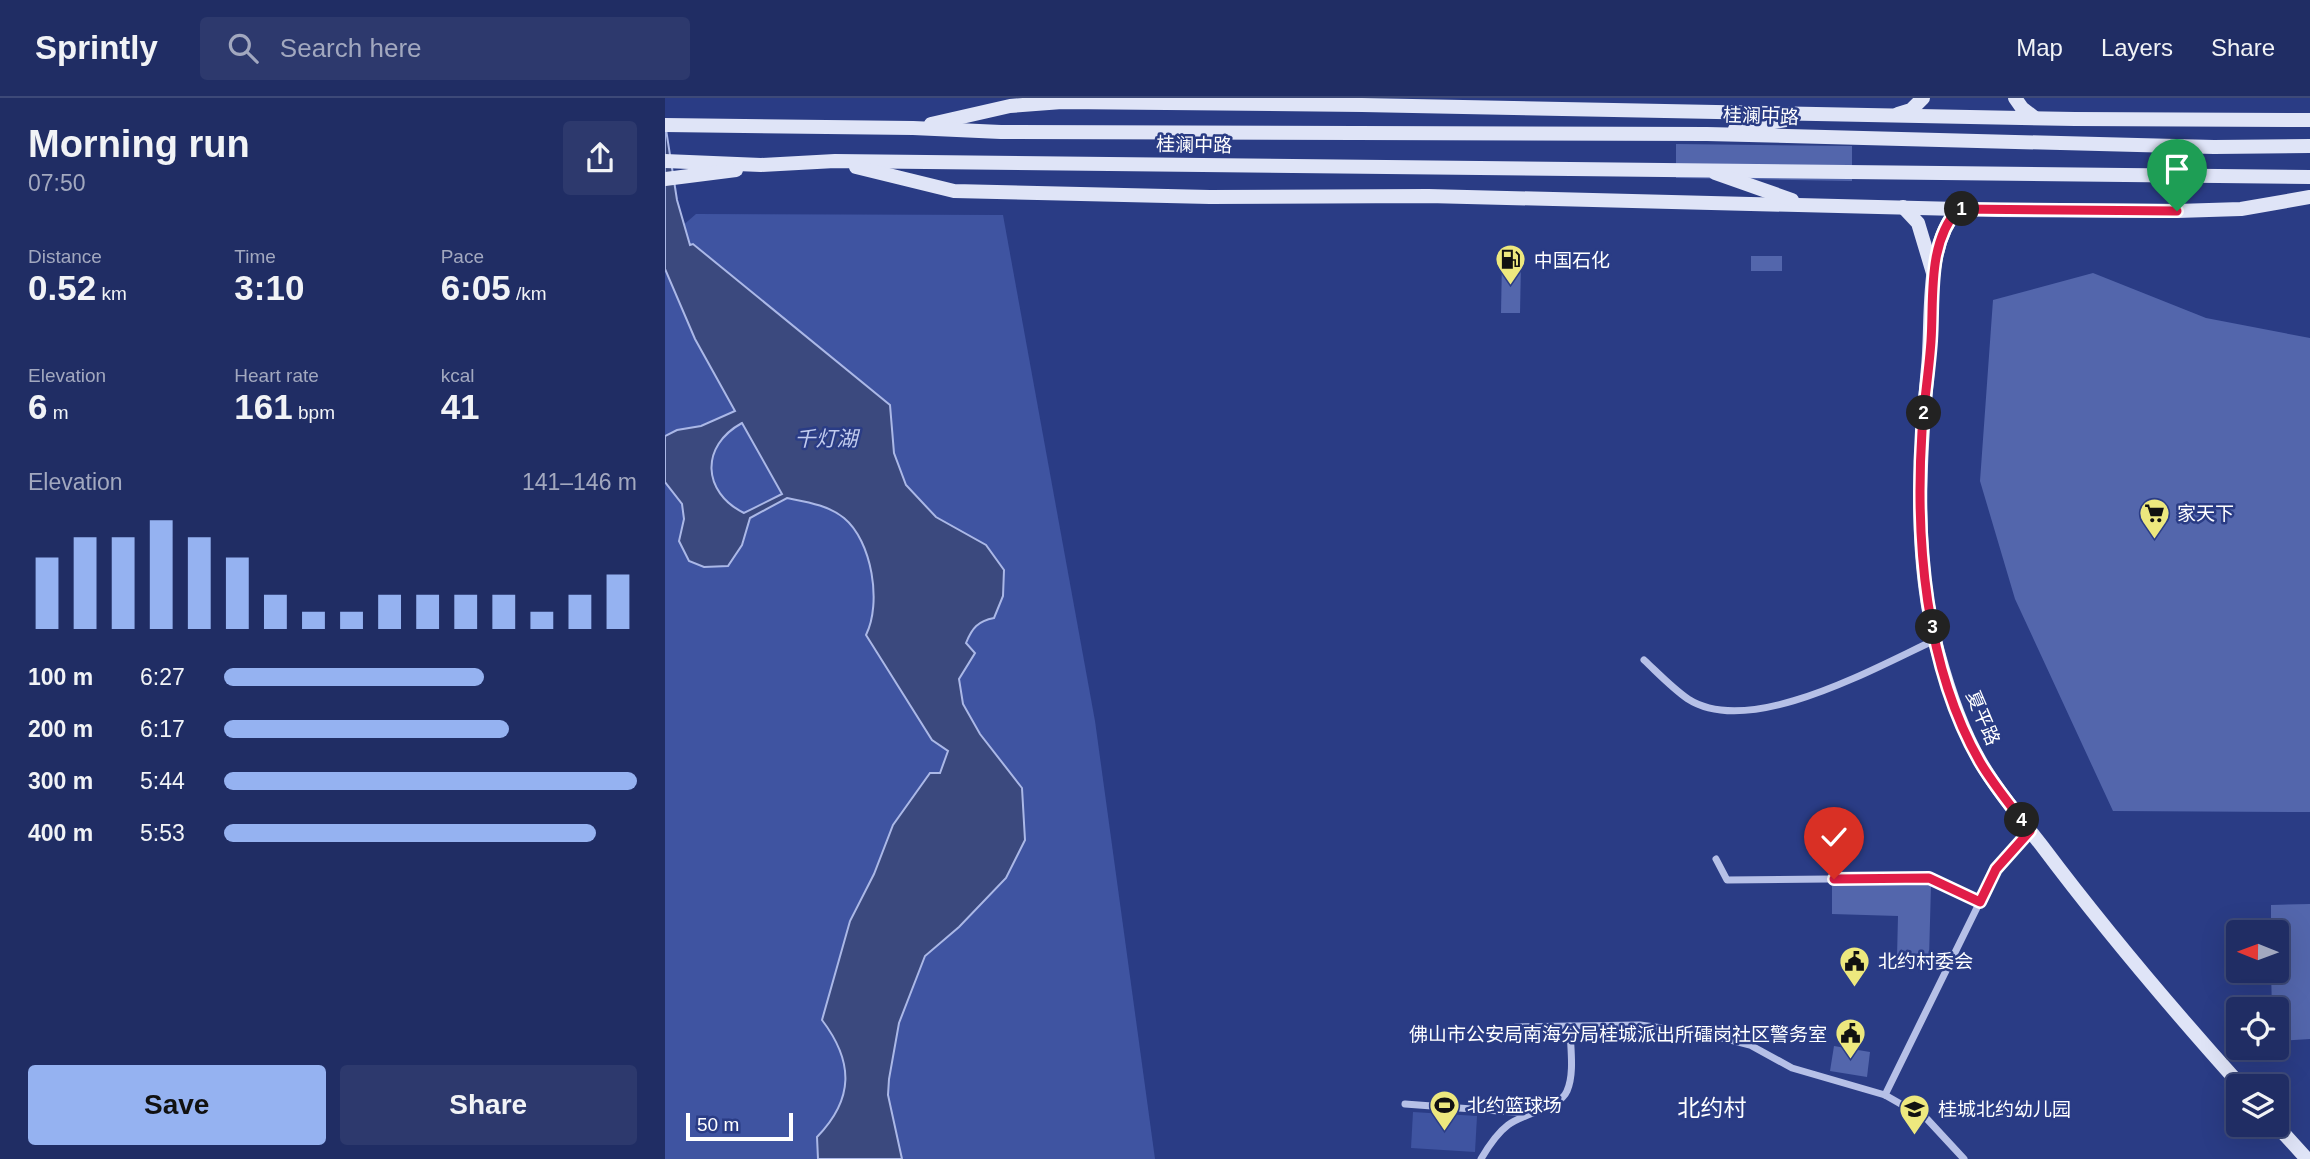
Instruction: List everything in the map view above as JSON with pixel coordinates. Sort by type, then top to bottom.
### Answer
[{"type":"main road","points":[[1894,115],[1911,110],[1923,98]]},
{"type":"main road","points":[[2015,98],[2022,108],[2035,118]]},
{"type":"main road","points":[[913,128],[1010,106],[1062,102],[2310,120]]},
{"type":"main road","points":[[1707,134],[1820,114]]},
{"type":"main road","name":"桂澜中路","points":[[665,125],[913,128],[1001,132],[1707,134],[2214,147],[2310,146]]},
{"type":"main road","points":[[835,161],[954,191],[1210,197],[1428,196],[2150,211],[2241,209],[2310,197]]},
{"type":"main road","name":"桂澜中路","points":[[669,162],[761,165],[835,161],[2310,177]]},
{"type":"main road","points":[[665,179],[715,174],[761,165]]},
{"type":"main road","points":[[1704,169],[1805,204]]},
{"type":"main road","name":"夏平路","points":[[1903,207],[1918,223],[1933,274]]},
{"type":"main road","name":"夏平路","points":[[1958,209],[1946,225],[1933,274],[1931,341],[1922,432],[1923,561],[1935,640],[1956,706],[1980,761],[2092,914],[2231,1074]]},
{"type":"main road","points":[[2287,1137],[2307,1159]]},
{"type":"street","points":[[1644,660],[1689,700],[1717,710],[1761,708],[1805,699],[1935,640]]},
{"type":"street","points":[[1885,1094],[1996,869],[2030,831]]},
{"type":"street","points":[[1716,859],[1727,880],[1929,878],[1980,902]]},
{"type":"street","points":[[1481,1159],[1489,1145],[1507,1126],[1529,1113],[1553,1105],[1566,1094],[1570,1082],[1570,1026]]},
{"type":"street","points":[[1515,1027],[1640,1026],[1707,1034],[1750,1045],[1792,1068],[1885,1094],[1927,1119],[1964,1159]]},
{"type":"street","points":[[1405,1104],[1529,1113]]},
{"type":"shaded area","points":[[696,214],[1003,215],[1095,721],[1155,1159],[665,1159],[665,241]]},
{"type":"shaded area","name":"北约篮球场","points":[[1413,1112],[1477,1116],[1475,1152],[1411,1148]]},
{"type":"water","name":"千灯湖","points":[[665,123],[677,200],[690,245],[693,244],[890,405],[894,453],[906,485],[936,517],[986,545],[1004,570],[1003,596],[994,618],[980,623],[971,633],[966,643],[975,653],[959,679],[963,704],[980,734],[1022,788],[1025,840],[1006,878],[959,927],[925,956],[899,1023],[888,1095],[902,1159],[818,1159],[817,1137],[838,1109],[845,1080],[840,1051],[822,1020],[850,921],[874,874],[893,825],[930,773],[940,773],[948,751],[932,740],[866,635],[873,606],[872,573],[861,541],[844,518],[824,507],[787,498],[750,518],[742,545],[728,566],[704,567],[689,561],[679,541],[684,519],[682,504],[665,482],[665,436],[677,430],[701,426],[735,411],[695,339],[665,269]],"holes":[[[742,423],[782,494],[744,513],[720,493],[711,469],[713,456],[728,433]]]},
{"type":"building","points":[[1676,144],[1852,146],[1852,181],[1676,178]]},
{"type":"building","points":[[1751,256],[1782,256],[1782,271],[1751,271]]},
{"type":"building","name":"中国石化","points":[[1502,261],[1521,261],[1520,313],[1501,313]]},
{"type":"building","name":"家天下","points":[[2093,273],[2206,318],[2310,338],[2310,812],[2113,811],[2015,599],[1980,481],[1993,300]]},
{"type":"building","points":[[1832,882],[1931,885],[1929,958],[1897,957],[1898,916],[1832,914]]},
{"type":"building","points":[[2310,904],[2310,1039],[2289,1040],[2289,997],[2272,997],[2271,984],[2289,984],[2289,920],[2271,920],[2271,905]]},
{"type":"building","name":"佛山市公安局南海分局桂城派出所礌岗社区警务室","points":[[1834,1046],[1870,1052],[1867,1077],[1830,1071]]},
{"type":"place","name":"中国石化","points":[[1511,287]]},
{"type":"place","name":"家天下","points":[[2154,540]]},
{"type":"place","name":"北约村委会","points":[[1855,988]]},
{"type":"place","name":"佛山市公安局南海分局桂城派出所礌岗社区警务室","points":[[1850,1061]]},
{"type":"place","name":"北约篮球场","points":[[1444,1132]]},
{"type":"place","name":"桂城北约幼儿园","points":[[1915,1136]]},
{"type":"district","name":"北约村","points":[[1712,1108]]},
{"type":"route","points":[[1834,879],[1929,878],[1980,902],[1996,869],[2030,831],[1992,780],[1969,737],[1946,679],[1927,596],[1922,530],[1922,432],[1931,341],[1933,274],[1946,225],[1958,209],[2177,211]]}]
